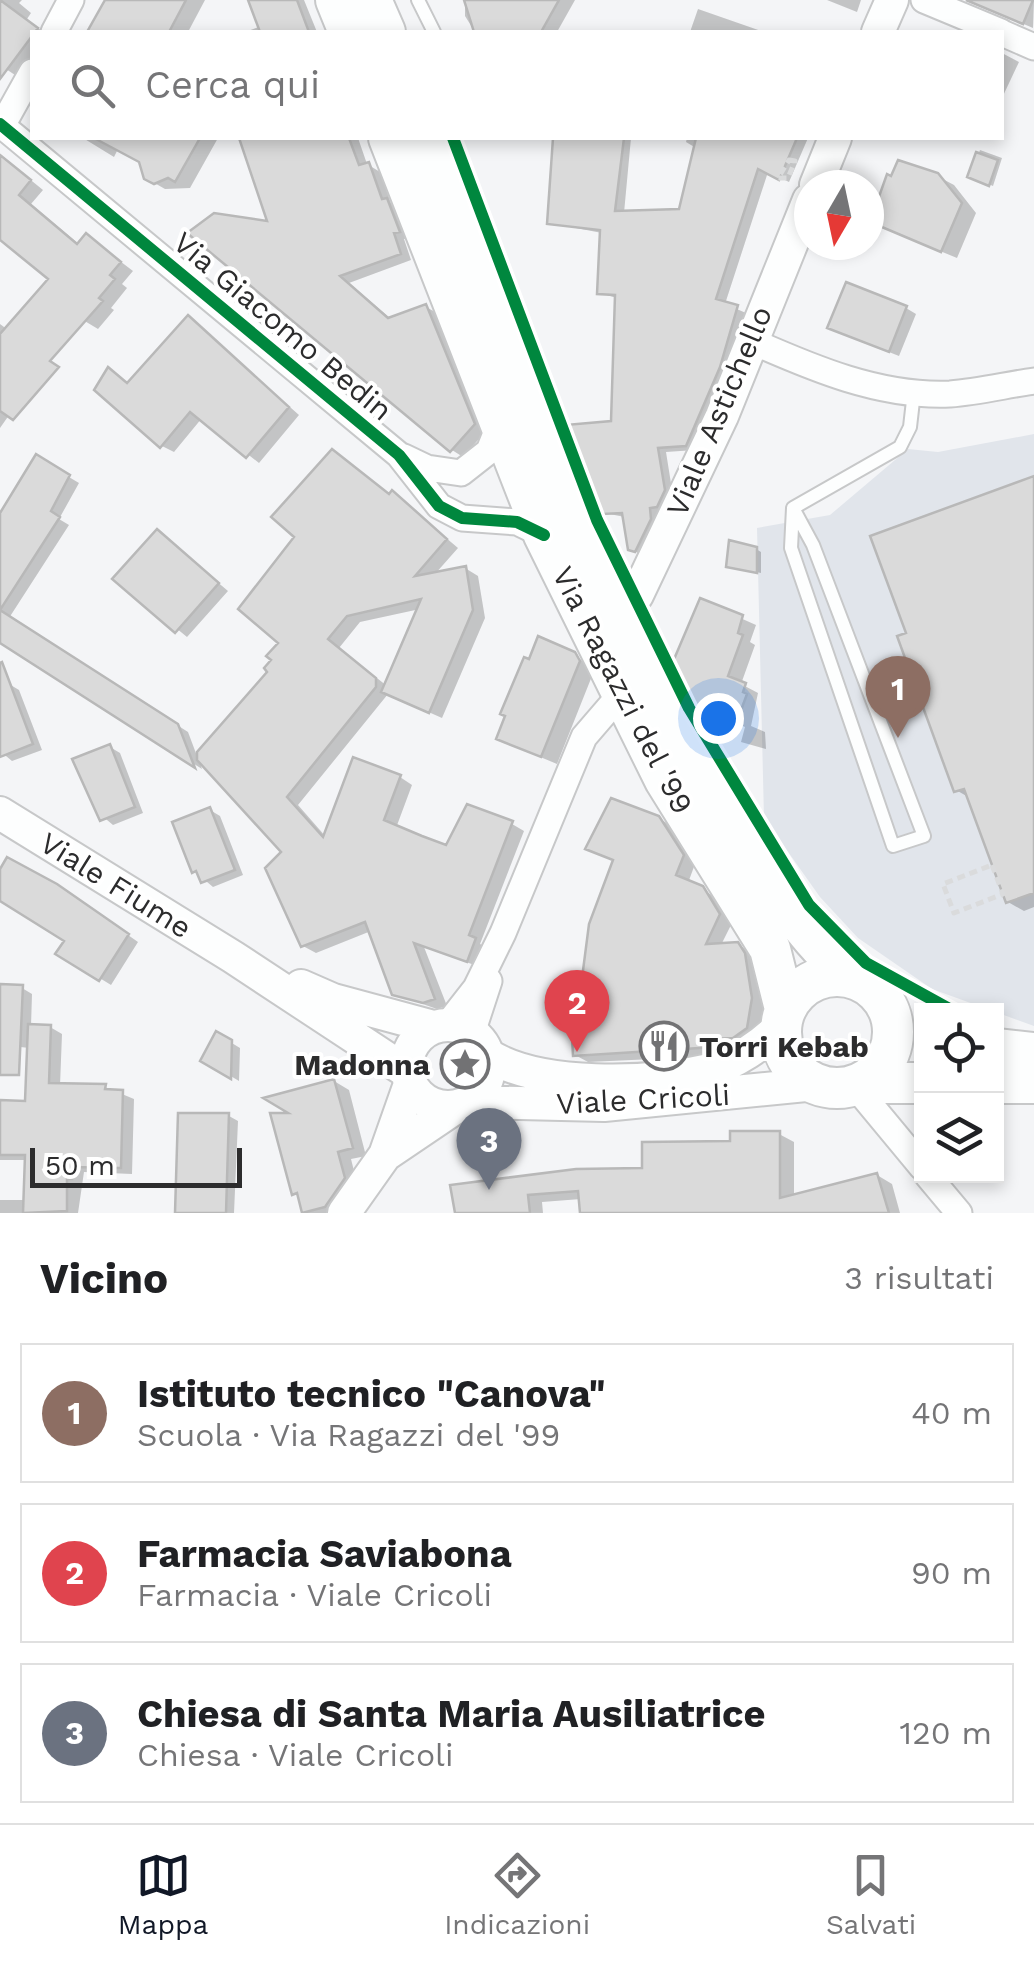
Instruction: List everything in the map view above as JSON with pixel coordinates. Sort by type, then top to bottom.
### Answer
[{"type":"main road","points":[[336,0],[348,30]]},
{"type":"main road","points":[[371,0],[383,30]]},
{"type":"main road","name":"Via Ragazzi del '99","points":[[390,140],[544,535],[665,780],[770,949],[783,1018]]},
{"type":"main road","name":"Via Ragazzi del '99","points":[[430,140],[559,481],[618,613],[760,872],[819,948],[848,976]]},
{"type":"main road","points":[[783,1018],[788,1060],[843,1084],[887,1058],[907,1026],[878,992],[848,976]]},
{"type":"main road","name":"Viale Cricoli","points":[[783,1018],[811,982],[848,976]]},
{"type":"main road","points":[[1004,1050],[1034,1052]]},
{"type":"main road","name":"Viale Cricoli","points":[[843,1084],[914,1083]]},
{"type":"main road","points":[[1004,1083],[1034,1083]]},
{"type":"street","points":[[55,30],[70,0]]},
{"type":"street","points":[[879,30],[892,0]]},
{"type":"street","points":[[924,0],[994,30]]},
{"type":"street","points":[[1004,34],[1034,47]]},
{"type":"street","points":[[1,125],[30,75]]},
{"type":"street","name":"Via Giacomo Bedin","points":[[1,125],[399,455],[440,506],[462,518],[517,522],[544,535]]},
{"type":"street","points":[[822,170],[834,140]]},
{"type":"street","name":"Viale Astichello","points":[[618,613],[637,595],[722,416],[794,236]]},
{"type":"street","points":[[750,340],[804,365],[893,391],[950,394],[1034,381]]},
{"type":"street","name":"Via Giacomo Bedin","points":[[399,455],[427,468],[461,473],[490,451],[499,426]]},
{"type":"street","points":[[460,1035],[584,737],[621,694]]},
{"type":"street","name":"Viale Fiume","points":[[2,819],[233,956],[408,1078]]},
{"type":"street","name":"Viale Fiume","points":[[233,956],[333,1000],[460,1035]]},
{"type":"street","name":"Viale Cricoli","points":[[460,1035],[511,1070],[536,1075],[662,1075],[711,1070],[766,1042],[783,1018]]},
{"type":"street","points":[[344,1213],[385,1155],[408,1078],[412,1044],[460,1035]]},
{"type":"street","points":[[385,1155],[462,1104],[486,1082],[460,1035]]},
{"type":"street","points":[[408,1078],[429,1103],[462,1104]]},
{"type":"street","points":[[843,1084],[914,1159]]},
{"type":"street","name":"Viale Cricoli","points":[[462,1104],[604,1105],[843,1084]]},
{"type":"street","points":[[934,1183],[960,1213]]},
{"type":"lane","points":[[418,0],[433,30]]},
{"type":"lane","points":[[793,508],[900,447],[910,426],[914,392]]},
{"type":"lane","points":[[793,508],[813,545],[924,836],[893,846],[791,548],[793,508]]},
{"type":"path","points":[[992,865],[1003,894],[954,913],[943,884],[992,865]]},
{"type":"shaded area","points":[[1034,434],[1034,1026],[1004,1015],[1004,1003],[971,1003],[932,989],[858,938],[820,897],[764,818],[757,528],[830,515],[908,449],[938,452]]},
{"type":"building","points":[[0,0],[38,28],[30,30],[30,39],[0,79]]},
{"type":"building","points":[[105,0],[186,0],[170,30],[88,30]]},
{"type":"building","points":[[248,0],[297,0],[308,30],[259,30]]},
{"type":"building","points":[[464,0],[559,0],[542,30],[473,30]]},
{"type":"building","points":[[966,0],[1033,0],[1023,24]]},
{"type":"building","points":[[98,140],[199,140],[175,182],[168,178],[154,184],[144,179],[139,162]]},
{"type":"building","points":[[240,140],[350,140],[359,165],[369,162],[382,199],[387,198],[400,232],[394,233],[401,254],[340,276],[388,318],[426,304],[475,424],[450,452],[187,233],[214,213],[267,221]]},
{"type":"building","points":[[553,140],[624,140],[615,211],[679,209],[696,140],[796,140],[779,180],[758,169],[716,299],[738,305],[720,367],[686,446],[658,448],[665,490],[657,507],[650,508],[651,519],[635,552],[628,550],[622,513],[602,514],[565,425],[611,421],[615,295],[597,294],[600,230],[547,224]]},
{"type":"building","points":[[976,152],[998,160],[989,186],[967,177]]},
{"type":"building","points":[[0,155],[31,180],[19,195],[77,244],[86,233],[121,262],[110,275],[115,279],[99,298],[103,301],[50,361],[59,367],[13,420],[0,411],[0,334],[48,279],[0,240]]},
{"type":"building","points":[[898,160],[938,173],[962,203],[941,252],[884,228],[884,182],[887,174],[891,176]]},
{"type":"building","points":[[846,282],[907,306],[889,352],[827,328]]},
{"type":"building","points":[[188,315],[289,407],[246,458],[190,412],[160,448],[94,390],[108,367],[127,383]]},
{"type":"building","points":[[332,449],[389,494],[392,490],[447,539],[415,576],[466,566],[473,610],[429,713],[381,692],[421,599],[347,616],[328,639],[376,678],[376,687],[287,797],[323,837],[353,757],[401,775],[384,820],[422,836],[446,845],[467,804],[513,821],[469,935],[476,938],[467,962],[414,943],[435,999],[423,1003],[392,995],[365,922],[301,947],[265,868],[281,852],[197,760],[197,752],[267,672],[264,668],[271,660],[266,656],[278,643],[238,609],[294,537],[271,517]]},
{"type":"building","points":[[36,454],[70,475],[51,511],[60,517],[0,610],[0,513]]},
{"type":"building","points":[[1034,476],[1034,893],[1006,903],[964,789],[954,792],[897,636],[906,633],[870,536]]},
{"type":"building","points":[[157,529],[219,583],[175,633],[112,579]]},
{"type":"building","points":[[729,540],[757,547],[757,573],[726,567]]},
{"type":"building","points":[[700,598],[743,615],[738,633],[743,635],[728,676],[746,683],[743,692],[747,694],[736,724],[695,708],[672,664]]},
{"type":"building","points":[[0,610],[178,724],[195,768],[0,643]]},
{"type":"building","points":[[538,636],[575,652],[580,661],[541,757],[496,739],[505,716],[500,714],[524,657],[529,659]]},
{"type":"building","points":[[0,663],[33,744],[0,757]]},
{"type":"building","points":[[110,744],[135,807],[100,821],[72,759]]},
{"type":"building","points":[[611,798],[659,816],[684,855],[676,875],[703,886],[720,914],[706,944],[738,942],[745,953],[752,998],[747,1028],[733,1038],[714,1039],[715,1047],[573,1056],[571,1017],[577,1017],[589,924],[613,860],[585,849]]},
{"type":"building","points":[[210,807],[235,870],[201,883],[196,871],[192,873],[172,822]]},
{"type":"building","points":[[7,857],[57,884],[129,934],[99,981],[55,954],[64,941],[0,901],[0,869]]},
{"type":"building","points":[[0,984],[23,985],[19,1075],[0,1075]]},
{"type":"building","points":[[28,1024],[51,1025],[49,1083],[106,1084],[105,1089],[123,1090],[121,1168],[72,1167],[72,1179],[67,1179],[67,1211],[23,1213],[25,1155],[0,1155],[0,1100],[25,1101]]},
{"type":"building","points":[[216,1031],[232,1040],[231,1079],[200,1061]]},
{"type":"building","points":[[334,1079],[353,1148],[338,1152],[345,1178],[325,1207],[302,1213],[297,1193],[292,1195],[270,1113],[288,1113],[263,1098]]},
{"type":"building","points":[[178,1113],[229,1113],[226,1213],[175,1213]]},
{"type":"building","points":[[730,1131],[780,1131],[780,1198],[877,1173],[889,1213],[580,1213],[578,1191],[528,1195],[530,1213],[455,1213],[450,1185],[576,1169],[642,1168],[642,1142],[730,1141]]},
{"type":"cycle path","points":[[0,124],[399,455],[439,506],[462,518],[517,522],[544,535]]},
{"type":"cycle path","points":[[454,140],[597,520],[689,708],[809,905],[866,963],[938,1003]]},
{"type":"place","name":"Istituto tecnico \"Canova\"","points":[[898,738]]},
{"type":"place","name":"Torri Kebab","points":[[664,1046]]},
{"type":"place","name":"Farmacia Saviabona","points":[[577,1052]]},
{"type":"place","name":"Madonna","points":[[465,1064]]},
{"type":"place","name":"Chiesa di Santa Maria Ausiliatrice","points":[[489,1190]]}]
